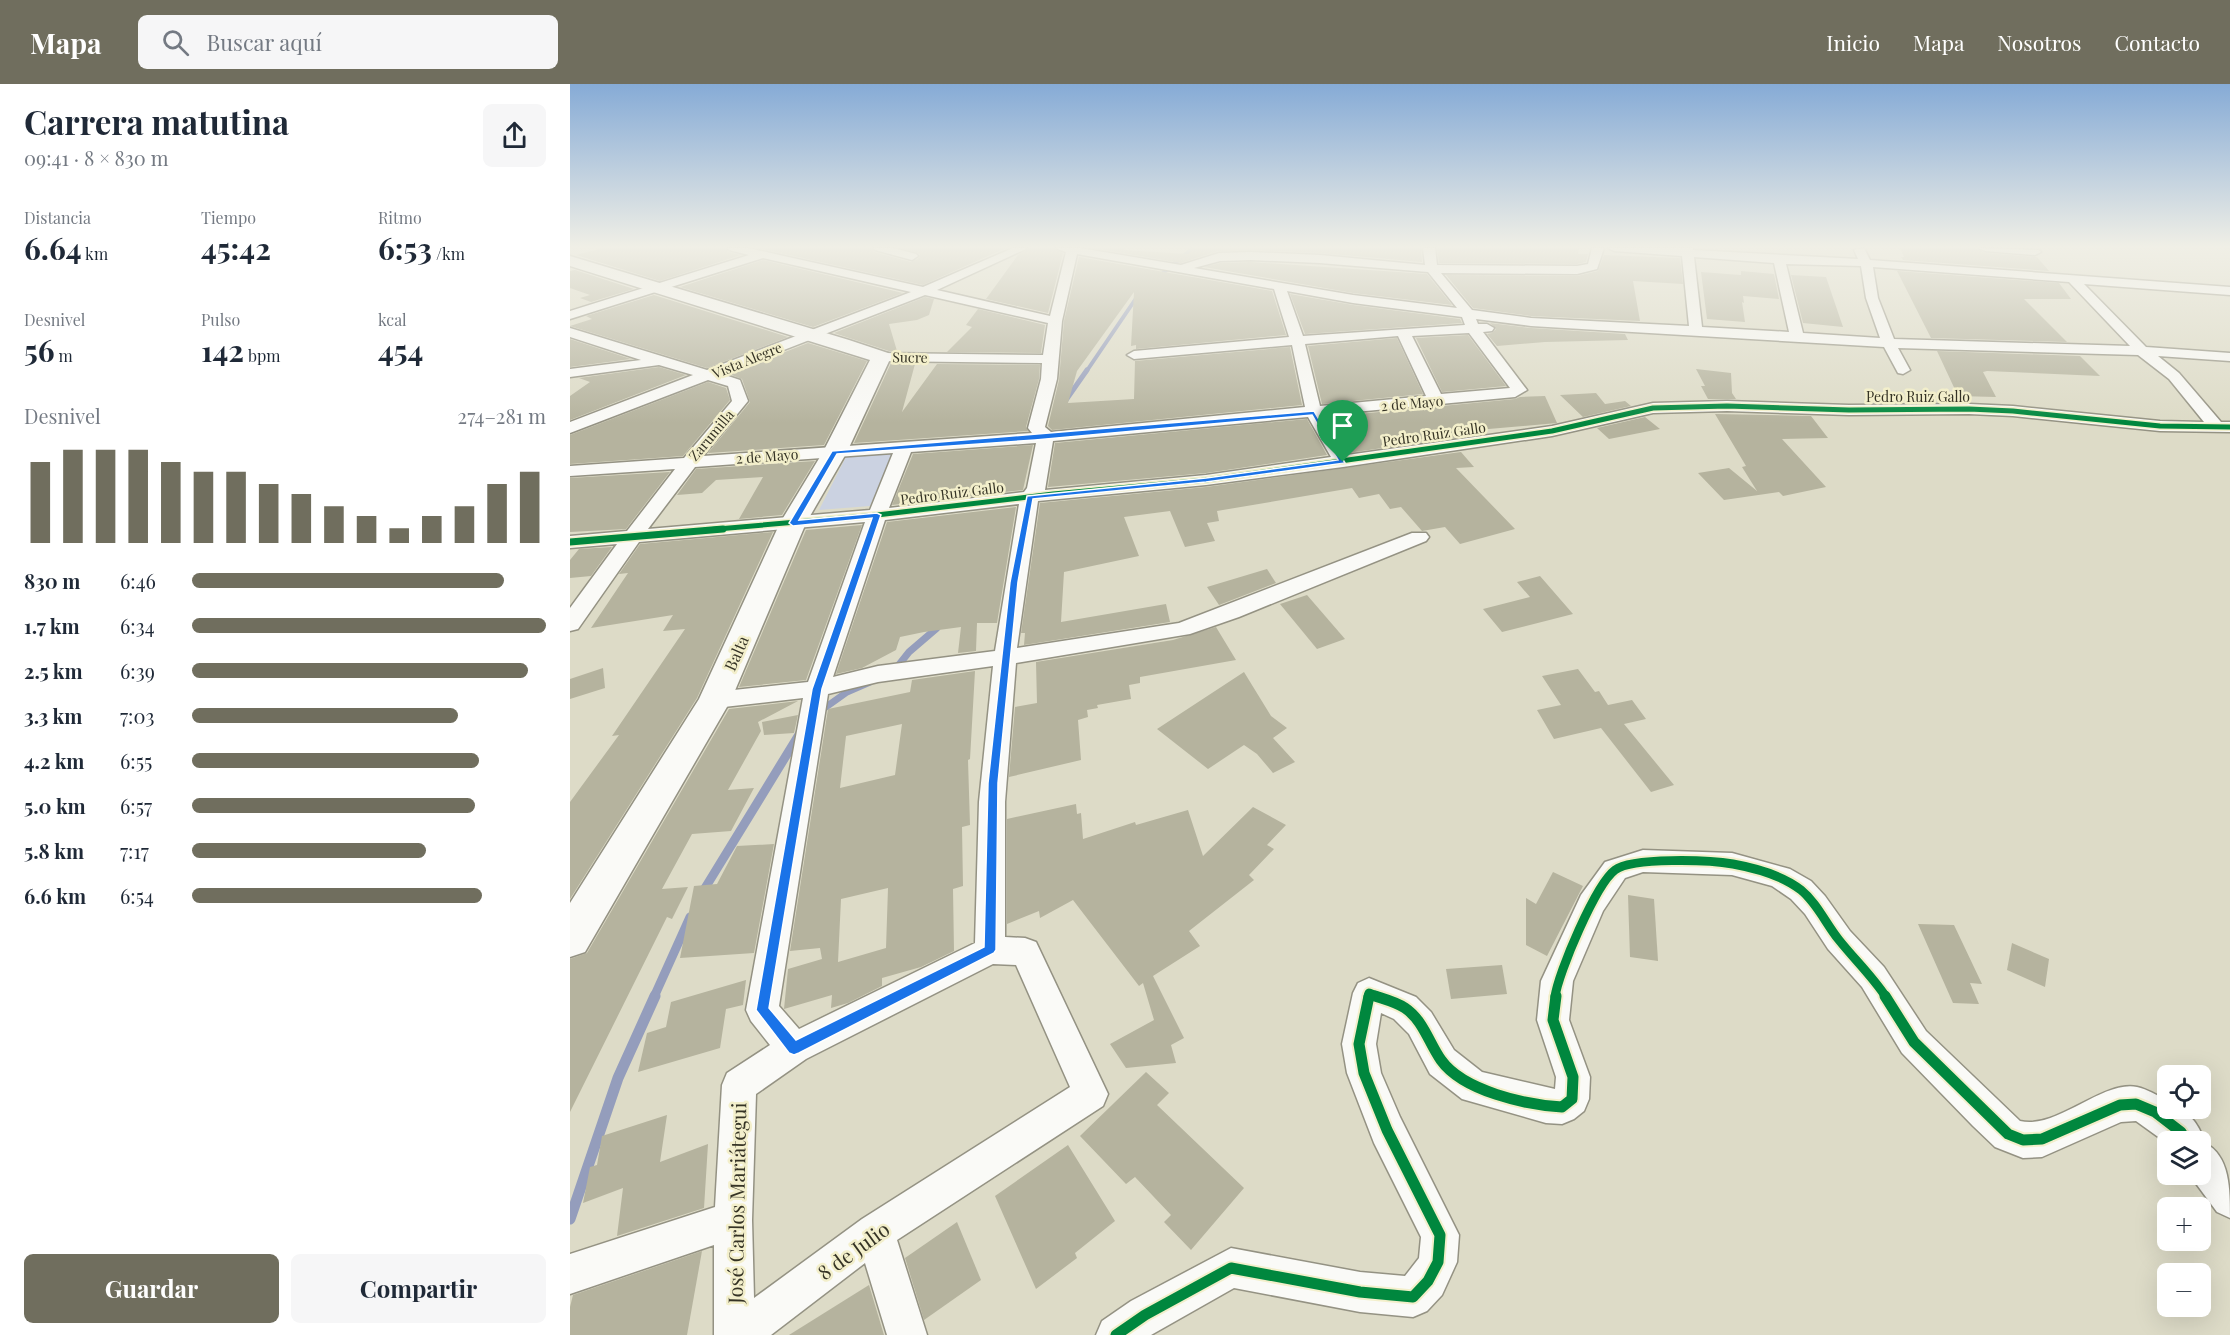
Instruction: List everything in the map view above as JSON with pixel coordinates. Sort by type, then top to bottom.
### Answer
[{"type":"street","points":[[570,315],[598,306]]},
{"type":"street","name":"Sucre","points":[[716,306],[814,334],[881,357],[1049,358]]},
{"type":"street","name":"Vista Alegre","points":[[570,428],[885,306]]},
{"type":"street","points":[[992,306],[1055,321]]},
{"type":"street","points":[[904,447],[877,515],[817,689],[762,1010],[794,1048],[990,950],[993,783],[1005,657],[1014,582],[1029,498],[1036,489],[1043,435],[1036,428],[1049,378],[1049,358],[1057,306]]},
{"type":"street","points":[[1286,306],[1298,342],[1314,413],[1343,462]]},
{"type":"street","points":[[1410,306],[1532,322],[1889,343],[2142,351],[2230,357]]},
{"type":"street","points":[[1462,306],[1468,314],[1473,329]]},
{"type":"street","points":[[1693,306],[1696,331]]},
{"type":"street","points":[[1790,306],[1797,337]]},
{"type":"street","points":[[1875,306],[1889,343],[1903,370]]},
{"type":"street","points":[[2099,306],[2142,351],[2174,376],[2222,426]]},
{"type":"street","points":[[1134,355],[1403,332],[1473,329],[1532,322]]},
{"type":"street","name":"2 de Mayo","points":[[570,471],[904,447],[1314,413],[1501,395],[1518,390],[1473,329]]},
{"type":"street","name":"Zarumilla","points":[[570,332],[613,347],[735,382],[740,401],[688,462],[631,536],[570,624]]},
{"type":"street","points":[[1403,332],[1437,401]]},
{"type":"street","name":"Balta","points":[[570,939],[716,700],[793,523],[835,452],[881,357]]},
{"type":"street","points":[[570,373],[667,362]]},
{"type":"street","name":"Pedro Ruiz Gallo","points":[[570,542],[877,515],[1206,480],[1552,431],[1653,408],[1727,406],[1860,410],[1969,409],[2081,417],[2160,426],[2222,426]]},
{"type":"street","points":[[716,700],[817,689],[878,674],[1182,629],[1231,612],[1419,537]]},
{"type":"street","points":[[1116,1335],[1145,1315],[1231,1268],[1360,1292],[1413,1297],[1428,1281],[1438,1262],[1440,1235],[1387,1130],[1364,1073],[1359,1044],[1369,993],[1404,1008],[1420,1023],[1442,1062],[1474,1087],[1546,1107],[1562,1107],[1572,1099],[1573,1077],[1553,1020],[1557,981],[1591,904],[1615,870],[1643,861],[1732,864],[1780,877],[1801,890],[1815,904],[1839,940],[1873,977],[1914,1042],[2008,1134],[2023,1140],[2042,1139],[2120,1105],[2136,1104],[2155,1112],[2180,1131]]},
{"type":"street","name":"8 de Julio","points":[[736,1335],[875,1232],[1091,1094],[1026,952],[990,950]]},
{"type":"street","name":"José Carlos Mariátegui","points":[[736,1335],[732,1220],[739,1085],[794,1048]]},
{"type":"street","points":[[2211,1174],[2230,1199]]},
{"type":"street","points":[[577,1272],[732,1220]]},
{"type":"street","points":[[875,1232],[908,1335]]},
{"type":"shaded area","points":[[893,453],[870,506],[819,510],[846,457]]},
{"type":"building","points":[[617,306],[690,306],[788,337],[707,368],[570,326],[592,319],[586,316]]},
{"type":"building","points":[[744,306],[868,306],[813,327]]},
{"type":"building","points":[[901,306],[932,306],[929,315],[917,320],[889,324],[897,351],[889,351],[834,333]]},
{"type":"building","points":[[1019,306],[1050,306],[1048,313]]},
{"type":"building","points":[[1067,306],[1124,306],[1077,371],[1068,403],[1134,399],[1135,361],[1290,347],[1302,405],[1052,430],[1048,426],[1059,380]]},
{"type":"building","points":[[1133,306],[1277,306],[1286,335],[1136,349],[1136,345],[1131,346]]},
{"type":"building","points":[[1295,306],[1364,306],[1460,319],[1462,323],[1305,334]]},
{"type":"building","points":[[1472,306],[1637,306],[1640,321],[1531,316]]},
{"type":"building","points":[[1705,306],[1743,306],[1745,322],[1707,319]]},
{"type":"building","points":[[1799,306],[1836,306],[1843,327],[1803,323]]},
{"type":"building","points":[[1915,306],[2031,306],[2067,342],[1931,338]]},
{"type":"building","points":[[978,309],[1045,325],[1041,353],[947,352],[972,327],[966,325]]},
{"type":"building","points":[[1490,323],[1625,334],[1628,340],[1497,346],[1487,334],[1496,329]]},
{"type":"building","points":[[1468,335],[1506,386],[1442,392],[1416,338]]},
{"type":"building","points":[[1397,338],[1423,394],[1322,404],[1308,346]]},
{"type":"building","points":[[570,339],[631,359],[570,367]]},
{"type":"building","points":[[808,343],[867,361],[824,445],[708,453],[750,402],[742,379],[729,374]]},
{"type":"building","points":[[1937,351],[2080,356],[2100,376],[1987,371],[1983,372],[1996,397],[1958,396]]},
{"type":"building","points":[[891,363],[915,364],[902,412],[937,364],[1040,365],[1039,379],[1026,427],[1028,431],[854,443]]},
{"type":"building","points":[[659,367],[686,375],[570,420],[570,396],[590,382],[579,378]]},
{"type":"building","points":[[1696,369],[1731,373],[1732,393],[1736,399],[1708,399],[1701,386],[1705,386]]},
{"type":"building","points":[[708,382],[726,388],[730,400],[683,456],[570,464],[570,435]]},
{"type":"building","points":[[1596,393],[1605,404],[1625,401],[1631,406],[1583,417],[1560,395]]},
{"type":"building","points":[[1545,396],[1557,423],[1477,430],[1479,434],[1348,453],[1327,417],[1520,397]]},
{"type":"building","points":[[1715,414],[1811,416],[1828,438],[1782,439],[1826,487],[1783,496],[1779,492],[1724,500],[1698,473],[1729,468],[1757,491],[1742,467],[1746,466]]},
{"type":"building","points":[[1645,417],[1660,429],[1609,439],[1597,428]]},
{"type":"building","points":[[1307,419],[1327,455],[1206,473],[1048,487],[1055,443]]},
{"type":"building","points":[[1033,445],[1023,490],[892,505],[913,454]]},
{"type":"building","points":[[1461,452],[1474,467],[1456,468],[1515,529],[1460,544],[1445,527],[1422,531],[1401,507],[1390,509],[1379,494],[1359,498],[1352,488],[1217,511],[1219,521],[1207,523],[1215,541],[1185,547],[1170,511],[1124,517],[1139,556],[1064,572],[1061,622],[1166,604],[1170,622],[1024,645],[1025,633],[1021,633],[1040,503],[1206,487]]},
{"type":"building","points":[[815,461],[782,515],[739,519],[763,477],[716,480],[702,493],[677,495],[696,469]]},
{"type":"building","points":[[670,472],[626,529],[570,532],[570,478]]},
{"type":"building","points":[[1016,507],[997,623],[977,623],[976,651],[958,653],[961,627],[924,632],[900,637],[896,650],[862,668],[836,674],[887,522]]},
{"type":"building","points":[[862,525],[806,680],[739,687],[806,530]]},
{"type":"building","points":[[773,532],[697,698],[570,899],[570,802],[619,735],[612,736],[685,629],[663,631],[673,615],[591,628],[628,573],[619,574],[640,544]]},
{"type":"building","points":[[612,547],[591,576],[570,578],[570,560],[579,549]]},
{"type":"building","points":[[1267,569],[1276,583],[1219,605],[1207,587]]},
{"type":"building","points":[[1540,576],[1573,614],[1502,632],[1483,609],[1530,597],[1517,582]]},
{"type":"building","points":[[1307,595],[1345,639],[1317,649],[1280,604]]},
{"type":"building","points":[[1216,627],[1236,660],[1140,677],[1140,683],[1129,685],[1131,699],[1097,705],[1098,708],[1087,710],[1088,717],[1078,720],[1081,760],[1009,777],[1015,707],[1037,703],[1036,662],[1173,640]]},
{"type":"building","points":[[603,668],[605,688],[570,699],[570,679]]},
{"type":"building","points":[[1578,669],[1595,692],[1599,691],[1608,705],[1632,700],[1646,719],[1624,724],[1674,785],[1651,792],[1601,728],[1554,739],[1537,710],[1561,705],[1542,676]]},
{"type":"building","points":[[975,671],[970,759],[968,760],[970,825],[962,827],[963,886],[953,889],[954,951],[921,967],[882,978],[882,986],[848,1003],[831,1008],[832,995],[784,1009],[788,969],[822,959],[820,948],[790,951],[828,709],[910,692],[912,680]],"holes":[[[902,724],[895,775],[840,788],[846,736]],[[888,888],[886,948],[838,962],[841,899]]]},
{"type":"building","points":[[1244,672],[1271,716],[1287,728],[1273,738],[1295,762],[1273,773],[1257,754],[1244,745],[1208,769],[1157,729]]},
{"type":"building","points":[[798,701],[758,722],[761,731],[728,790],[754,788],[731,831],[692,834],[662,889],[688,887],[672,919],[667,917],[570,1112],[570,959],[587,953],[729,709]]},
{"type":"building","points":[[798,715],[794,733],[764,735],[762,722]]},
{"type":"building","points":[[1076,804],[1077,814],[1081,813],[1083,839],[1135,822],[1136,825],[1188,810],[1203,856],[1253,807],[1286,825],[1267,845],[1274,849],[1249,875],[1254,880],[1189,931],[1200,946],[1153,976],[1184,1038],[1171,1045],[1176,1063],[1126,1068],[1110,1044],[1154,1020],[1143,983],[1139,986],[1073,900],[1040,918],[1039,911],[1007,924],[1007,819]]},
{"type":"building","points":[[774,844],[754,953],[680,958],[694,886],[717,884],[737,846]]},
{"type":"building","points":[[1553,872],[1583,886],[1547,956],[1526,945],[1526,898],[1536,904]]},
{"type":"building","points":[[1628,895],[1654,899],[1658,961],[1630,957]]},
{"type":"building","points":[[1918,924],[1954,925],[1982,984],[1970,983],[1979,1004],[1953,1003]]},
{"type":"building","points":[[2012,943],[2049,959],[2045,987],[2007,970]]},
{"type":"building","points":[[1502,965],[1507,994],[1451,999],[1446,969]]},
{"type":"building","points":[[746,980],[743,1005],[726,1009],[720,1048],[638,1072],[647,1033],[666,1027],[671,1002]]},
{"type":"building","points":[[1146,1072],[1169,1093],[1157,1105],[1244,1188],[1191,1250],[1164,1222],[1171,1215],[1135,1177],[1126,1184],[1080,1136]]},
{"type":"building","points":[[667,1115],[660,1162],[708,1144],[704,1208],[617,1236],[623,1188],[583,1203],[590,1167],[597,1165],[602,1136]]},
{"type":"building","points":[[1068,1145],[1115,1221],[1075,1253],[1077,1258],[1036,1289],[995,1196]]},
{"type":"building","points":[[957,1222],[981,1280],[924,1320],[905,1258]]},
{"type":"building","points":[[702,1251],[687,1335],[570,1335],[570,1307],[573,1295]]},
{"type":"building","points":[[869,1285],[884,1335],[789,1335]]},
{"type":"waterway","points":[[1086,372],[1131,306]]},
{"type":"waterway","points":[[1066,400],[1087,370]]},
{"type":"waterway","points":[[894,671],[909,652],[937,628],[938,623]]},
{"type":"waterway","points":[[819,712],[847,692],[870,682]]},
{"type":"waterway","points":[[702,893],[800,733]]},
{"type":"waterway","points":[[654,997],[690,917]]},
{"type":"waterway","points":[[570,1219],[618,1078],[655,996]]},
{"type":"cycle path","points":[[570,542],[877,515],[1053,494],[1206,480],[1552,431],[1653,408],[1727,406],[1849,410],[1969,409],[2013,411],[2160,426],[2230,427]]},
{"type":"cycle path","points":[[1116,1335],[1145,1315],[1231,1268],[1360,1292],[1413,1297],[1428,1281],[1438,1262],[1440,1235],[1387,1130],[1364,1073],[1359,1044],[1369,993],[1405,1008],[1420,1023],[1442,1062],[1474,1087],[1546,1106],[1562,1107],[1572,1099],[1573,1077],[1553,1020],[1557,981],[1591,904],[1615,870],[1643,861],[1732,864],[1780,877],[1801,890],[1815,905],[1839,940],[1873,977],[1914,1042],[2008,1134],[2023,1140],[2042,1139],[2120,1105],[2136,1104],[2155,1112],[2180,1131]]},
{"type":"route","points":[[1314,413],[1343,462],[1206,480],[1029,498],[1014,582],[993,783],[990,950],[794,1048],[762,1010],[817,689],[877,515],[793,523],[835,452],[1035,438],[1314,413]]}]
